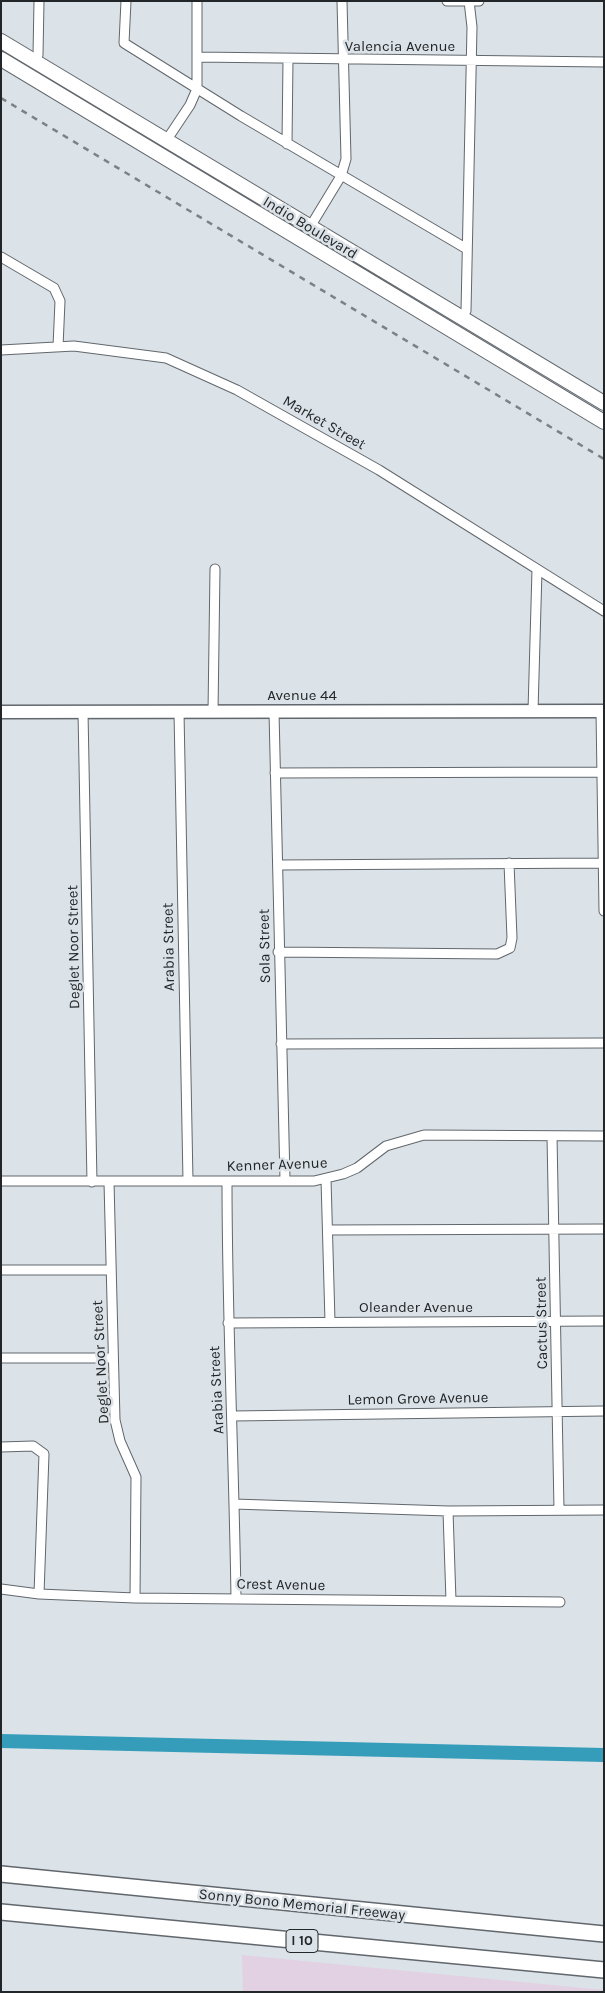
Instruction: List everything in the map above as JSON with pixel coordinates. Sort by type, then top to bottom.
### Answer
[{"type":"highway","name":"Sonny Bono Memorial Freeway","points":[[1,1874],[565,1931],[604,1933]]},
{"type":"highway","name":"I 10","points":[[1,1912],[604,1970]]},
{"type":"main road","name":"Indio Boulevard","points":[[1,41],[604,403]]},
{"type":"main road","points":[[1,52],[15,61],[24,63],[34,61],[38,75],[48,88]]},
{"type":"main road","name":"Indio Boulevard","points":[[1,60],[604,422]]},
{"type":"main road","points":[[88,113],[110,119],[145,140],[156,143],[166,141],[164,147],[174,165]]},
{"type":"main road","points":[[231,199],[253,205],[290,227],[310,228],[310,238],[317,251]]},
{"type":"main road","points":[[384,291],[405,296],[441,318],[452,320],[462,318],[464,331],[472,343]]},
{"type":"street","points":[[34,61],[38,55],[39,1]]},
{"type":"street","points":[[126,1],[124,43],[341,176],[468,249]]},
{"type":"street","points":[[166,141],[190,105],[197,89],[197,1]]},
{"type":"street","points":[[310,228],[341,176],[346,159],[345,60],[342,1]]},
{"type":"street","points":[[447,1],[479,1]]},
{"type":"street","points":[[462,318],[466,311],[468,249],[470,2]]},
{"type":"street","name":"Valencia Avenue","points":[[197,57],[604,62]]},
{"type":"street","points":[[288,59],[288,144]]},
{"type":"street","points":[[1,257],[54,288],[60,301],[58,347]]},
{"type":"street","name":"Market Street","points":[[1,350],[74,346],[166,358],[237,390],[379,470],[604,611]]},
{"type":"street","points":[[213,712],[215,569]]},
{"type":"street","points":[[533,711],[537,570]]},
{"type":"street","points":[[602,711],[604,912]]},
{"type":"street","name":"Avenue 44","points":[[1,712],[602,711]]},
{"type":"street","name":"Deglet Noor Street","points":[[83,712],[92,1182]]},
{"type":"street","name":"Arabia Street","points":[[179,712],[188,1181]]},
{"type":"street","name":"Sola Street","points":[[274,712],[278,952],[285,1180]]},
{"type":"street","points":[[276,773],[602,772]]},
{"type":"street","points":[[278,952],[497,954],[510,948],[512,938],[509,863]]},
{"type":"street","points":[[278,865],[603,863]]},
{"type":"street","points":[[281,1044],[604,1043]]},
{"type":"street","name":"Kenner Avenue","points":[[1,1181],[109,1182],[326,1179],[357,1168],[386,1146],[424,1135],[604,1136]]},
{"type":"street","name":"Cactus Street","points":[[552,1136],[559,1510]]},
{"type":"street","points":[[326,1179],[330,1322]]},
{"type":"street","name":"Arabia Street","points":[[227,1181],[228,1323],[233,1416],[236,1598]]},
{"type":"street","name":"Deglet Noor Street","points":[[109,1182],[115,1420],[120,1441],[136,1477],[135,1598]]},
{"type":"street","points":[[328,1230],[604,1229]]},
{"type":"street","points":[[1,1270],[111,1270]]},
{"type":"street","name":"Oleander Avenue","points":[[228,1323],[604,1321]]},
{"type":"street","points":[[1,1358],[113,1358]]},
{"type":"street","name":"Lemon Grove Avenue","points":[[233,1416],[558,1410],[604,1411]]},
{"type":"street","points":[[1,1447],[33,1446],[44,1454],[39,1594]]},
{"type":"street","points":[[234,1504],[448,1511],[604,1510]]},
{"type":"street","points":[[448,1511],[451,1601]]},
{"type":"street","name":"Crest Avenue","points":[[1,1589],[39,1594],[135,1598],[560,1602]]},
{"type":"shaded area","points":[[242,1955],[604,1990],[604,1992],[243,1992]]},
{"type":"waterway","points":[[1,1741],[604,1755]]},
{"type":"railway","points":[[1,98],[604,459]]}]
